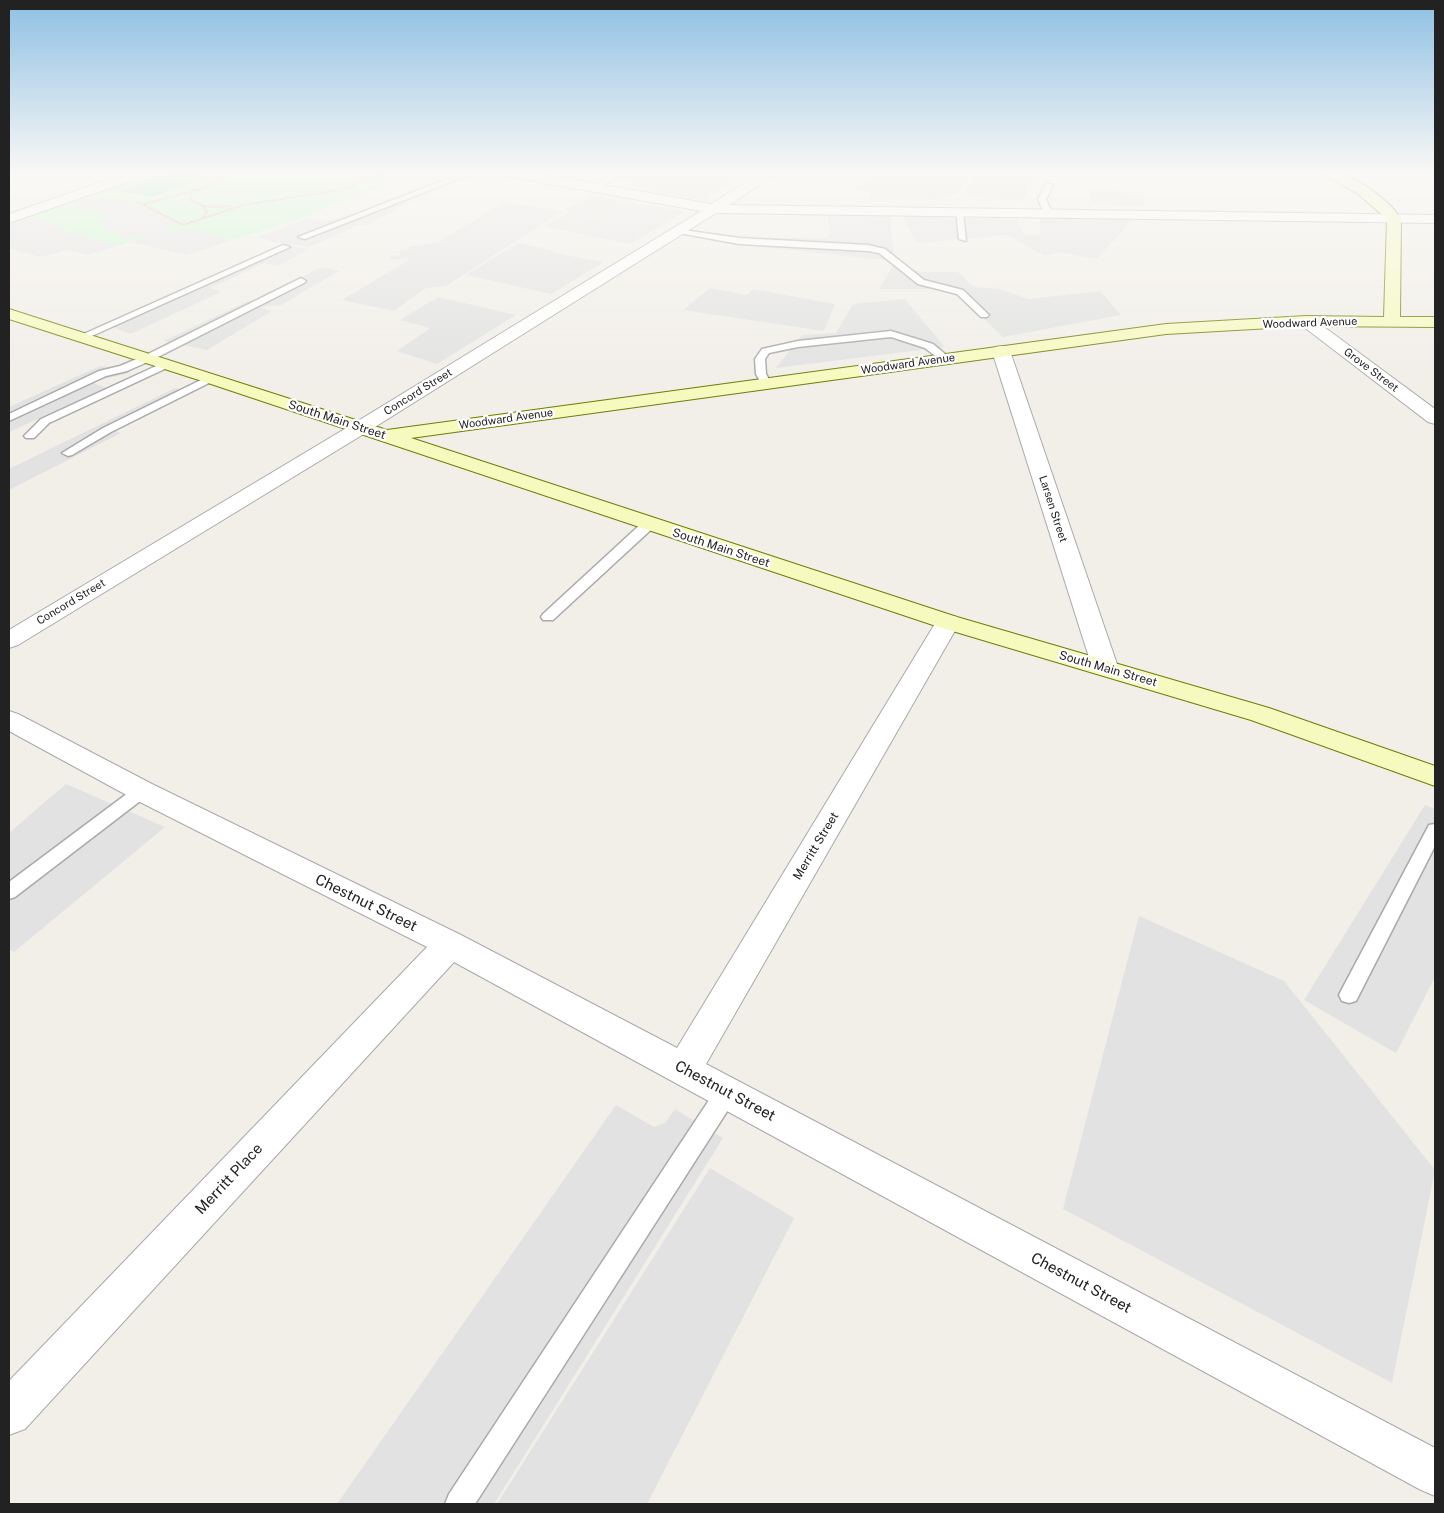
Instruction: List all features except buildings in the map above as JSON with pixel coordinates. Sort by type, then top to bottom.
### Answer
[{"type":"main road","points":[[1392,321],[1394,243]]},
{"type":"main road","name":"South Main Street","points":[[9,314],[211,378],[948,622],[1260,714],[1435,776]]},
{"type":"main road","name":"Woodward Avenue","points":[[382,435],[1166,329],[1306,322],[1435,322]]},
{"type":"street","name":"Concord Street","points":[[9,640],[360,428],[660,243]]},
{"type":"street","name":"Grove Street","points":[[1306,322],[1435,418]]},
{"type":"street","name":"Larsen Street","points":[[1001,351],[1106,668]]},
{"type":"street","name":"Merritt Street","points":[[684,1069],[948,622]]},
{"type":"street","name":"Chestnut Street","points":[[9,720],[142,791],[450,944],[1435,1473]]},
{"type":"street","name":"Merritt Place","points":[[9,1413],[450,944]]},
{"type":"lane","points":[[769,243],[868,248],[882,251],[921,282],[960,292],[984,315]]},
{"type":"lane","points":[[82,337],[286,247]]},
{"type":"lane","points":[[9,418],[103,373],[123,369],[148,358],[301,281]]},
{"type":"lane","points":[[766,383],[761,374],[760,359],[766,351],[798,344],[891,334],[929,346],[946,359]]},
{"type":"lane","points":[[30,436],[45,421],[167,364]]},
{"type":"lane","points":[[68,453],[107,430],[211,378]]},
{"type":"lane","points":[[548,618],[649,524]]},
{"type":"lane","points":[[9,892],[142,791]]},
{"type":"lane","points":[[1349,995],[1435,830]]},
{"type":"lane","points":[[459,1504],[727,1092]]},
{"type":"green space","points":[[105,243],[128,243],[117,246]]},
{"type":"green space","points":[[133,243],[226,243],[187,255]]},
{"type":"shaded area","points":[[9,243],[105,243],[117,246],[88,255],[68,250],[40,257],[9,248]]},
{"type":"shaded area","points":[[133,243],[223,243],[187,255]]},
{"type":"shaded area","points":[[277,243],[320,243],[310,247]]},
{"type":"shaded area","points":[[437,243],[514,243],[446,286],[426,288],[394,311],[342,300],[409,260],[407,258],[391,260],[389,256],[400,255],[399,251],[409,250],[409,246]]},
{"type":"shaded area","points":[[518,243],[556,251],[554,253],[604,262],[551,294],[466,275]]},
{"type":"shaded area","points":[[757,243],[892,243],[894,261],[760,247]]},
{"type":"shaded area","points":[[1021,243],[1112,243],[1097,259],[1059,252],[1045,256]]},
{"type":"shaded area","points":[[285,245],[309,249],[278,266],[264,263],[210,288],[221,292],[131,334],[103,324],[214,278],[212,277]]},
{"type":"shaded area","points":[[893,266],[924,272],[958,272],[974,287],[999,289],[1029,299],[1100,291],[1121,315],[1003,337],[952,289],[879,289]]},
{"type":"shaded area","points":[[322,267],[339,271],[281,305],[260,307],[272,311],[207,350],[164,341],[248,301],[252,302]]},
{"type":"shaded area","points":[[710,288],[747,295],[753,289],[835,304],[824,331],[683,310]]},
{"type":"shaded area","points":[[438,297],[516,315],[437,364],[397,351],[430,328],[400,320]]},
{"type":"shaded area","points":[[905,299],[945,347],[776,368],[802,335],[836,333],[853,304]]},
{"type":"shaded area","points":[[100,366],[112,367],[131,373],[95,381],[95,384],[106,388],[9,432],[9,407]]},
{"type":"shaded area","points":[[175,388],[190,393],[115,431],[121,433],[9,490],[9,469]]},
{"type":"shaded area","points":[[66,784],[165,827],[14,952],[9,949],[9,833]]},
{"type":"shaded area","points":[[1425,805],[1435,809],[1435,977],[1396,1053],[1304,1000]]},
{"type":"shaded area","points":[[1139,916],[1284,981],[1435,1170],[1392,1383],[1063,1209]]},
{"type":"shaded area","points":[[616,1105],[654,1127],[665,1123],[675,1109],[723,1138],[494,1504],[337,1504]]},
{"type":"shaded area","points":[[710,1168],[794,1218],[647,1504],[497,1504]]}]
